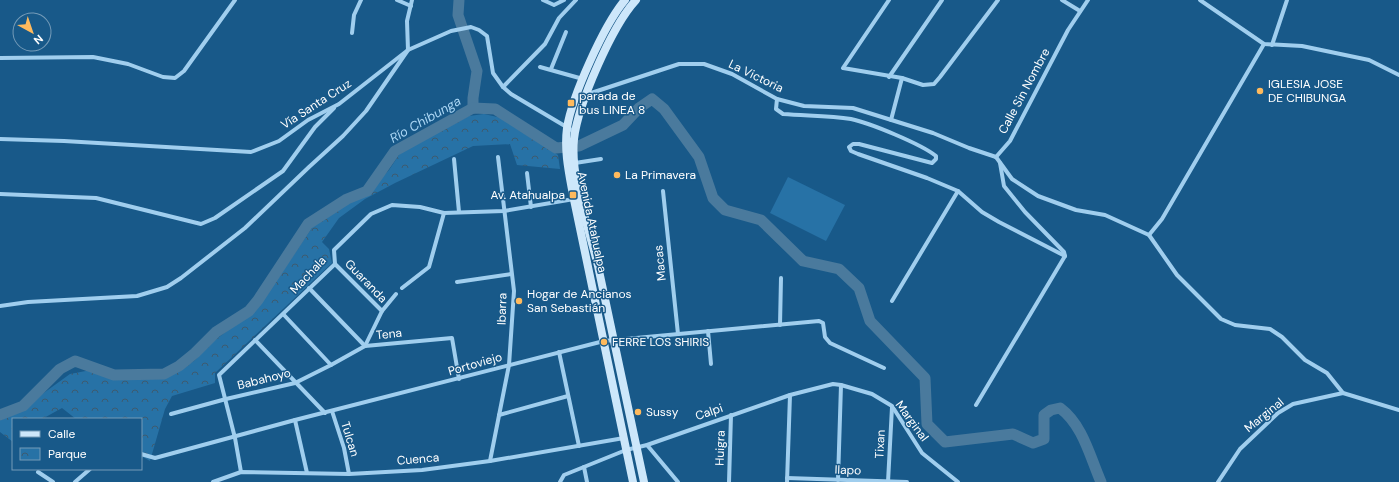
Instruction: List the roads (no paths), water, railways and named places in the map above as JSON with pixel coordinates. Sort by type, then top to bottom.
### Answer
[{"type":"main road","name":"Avenida Atahualpa","points":[[572,136],[568,127],[576,98],[597,46],[624,0]]},
{"type":"main road","name":"Avenida Atahualpa","points":[[633,482],[577,199],[572,162],[572,136],[605,50],[630,6],[636,0]]},
{"type":"main road","name":"Avenida Atahualpa","points":[[577,199],[615,339],[644,482]]},
{"type":"street","points":[[0,58],[56,59],[93,57],[128,64],[163,77],[175,78],[184,71],[235,0]]},
{"type":"street","points":[[352,33],[354,15],[361,0]]},
{"type":"street","points":[[397,0],[411,6]]},
{"type":"street","points":[[0,306],[28,302],[137,296],[167,287],[181,278],[245,228],[308,167],[343,136],[366,111],[408,50],[407,21],[412,0]]},
{"type":"street","points":[[543,0],[554,5],[564,0]]},
{"type":"street","points":[[503,87],[546,44],[559,18],[576,0]]},
{"type":"street","points":[[889,0],[843,68],[902,78],[923,85],[934,84],[998,0]]},
{"type":"street","points":[[889,77],[942,0]]},
{"type":"street","points":[[1062,0],[1080,11]]},
{"type":"street","name":"Calle Sin Nombre","points":[[996,157],[1010,141],[1068,30],[1088,0]]},
{"type":"street","points":[[1200,0],[1264,44],[1302,46],[1369,60],[1399,75]]},
{"type":"street","points":[[1272,45],[1287,0]]},
{"type":"street","name":"Vía Santa Cruz","points":[[0,139],[64,141],[251,152],[279,141],[308,120],[339,104],[408,50],[451,31],[470,27],[479,30],[487,36],[493,73],[503,87],[511,94],[568,127]]},
{"type":"street","points":[[551,69],[566,32]]},
{"type":"street","points":[[1149,235],[1162,219],[1264,44]]},
{"type":"street","name":"La Victoria","points":[[576,98],[680,64],[704,64],[732,74],[777,99],[804,106],[853,108],[933,133],[969,148],[996,157]]},
{"type":"street","points":[[540,66],[584,79]]},
{"type":"street","points":[[891,120],[902,78]]},
{"type":"street","points":[[777,99],[776,109],[784,114],[852,119],[907,140],[932,153],[936,156],[936,159],[932,163],[858,144],[853,144],[850,147],[851,151],[858,154],[927,178],[958,191],[982,212],[1065,256]]},
{"type":"street","points":[[0,194],[96,198],[201,224],[215,218],[284,171],[315,127],[339,104]]},
{"type":"street","name":"Ibarra","points":[[490,461],[509,365],[514,291],[498,157]]},
{"type":"street","points":[[996,157],[1012,179],[1038,196],[1076,210],[1105,215],[1149,235],[1176,275],[1227,323],[1270,329],[1282,337],[1305,360],[1327,373],[1343,393],[1399,410]]},
{"type":"street","points":[[454,159],[459,212]]},
{"type":"street","points":[[572,162],[602,159]]},
{"type":"street","points":[[1000,162],[1004,186],[1025,212],[1064,252],[1065,256]]},
{"type":"street","points":[[527,172],[531,207]]},
{"type":"street","name":"Macas","points":[[663,191],[678,334]]},
{"type":"street","points":[[892,301],[958,191]]},
{"type":"street","name":"Machala","points":[[241,472],[235,438],[219,375],[284,315],[309,288],[335,264],[334,250],[371,214],[392,205],[420,207],[444,213],[504,211],[577,199]]},
{"type":"street","points":[[402,288],[429,267],[444,213]]},
{"type":"street","points":[[976,405],[1065,256]]},
{"type":"street","name":"Guaranda","points":[[335,264],[382,312]]},
{"type":"street","points":[[457,282],[512,274]]},
{"type":"street","points":[[780,325],[781,278]]},
{"type":"street","name":"Tena","points":[[309,288],[365,346],[452,338],[459,380]]},
{"type":"street","points":[[365,346],[382,312],[396,294]]},
{"type":"street","points":[[284,315],[331,364]]},
{"type":"street","name":"Portoviejo","points":[[142,454],[155,458],[235,438],[295,420],[459,380],[509,365],[615,339],[821,321],[825,337],[830,343],[884,368]]},
{"type":"street","points":[[708,331],[711,364]]},
{"type":"street","name":"Tulcan","points":[[256,340],[325,413]]},
{"type":"street","name":"Babahoyo","points":[[171,414],[226,399],[295,383],[365,346]]},
{"type":"street","points":[[559,352],[578,446]]},
{"type":"street","name":"Calpi","points":[[560,482],[564,475],[626,450],[647,445],[790,395],[833,384],[841,385]]},
{"type":"street","points":[[838,480],[841,385]]},
{"type":"street","name":"Marginal","points":[[841,385],[872,394],[892,406],[922,453],[958,482]]},
{"type":"street","name":"Marginal","points":[[1218,482],[1240,449],[1278,413],[1293,404],[1343,393]]},
{"type":"street","points":[[787,480],[790,395]]},
{"type":"street","points":[[499,415],[568,396]]},
{"type":"street","name":"Tixan","points":[[888,482],[892,406]]},
{"type":"street","name":"Tulcan","points":[[332,411],[344,448],[349,474]]},
{"type":"street","name":"Huigra","points":[[728,482],[731,415]]},
{"type":"street","points":[[295,420],[307,473]]},
{"type":"street","name":"Cuenca","points":[[213,482],[241,472],[349,474],[422,470],[490,461],[624,438]]},
{"type":"street","points":[[647,445],[678,482]]},
{"type":"street","points":[[584,467],[587,482]]},
{"type":"street","points":[[75,482],[89,470]]},
{"type":"street","points":[[38,472],[53,482]]},
{"type":"street","name":"Ilapo","points":[[787,480],[907,482]]},
{"type":"waterway","points":[[459,0],[458,15],[477,71],[473,108]]},
{"type":"waterway","name":"Río Chibunga","points":[[0,415],[23,406],[60,369],[75,361],[114,375],[164,374],[179,366],[195,353],[216,332],[249,311],[258,300],[308,224],[347,199],[367,191],[395,151],[473,108],[495,109],[556,148],[579,146],[623,125],[639,108],[652,99],[664,109],[699,157],[713,198],[725,210],[761,220],[803,261],[839,269],[859,288],[870,321],[925,378],[927,424],[945,442],[1013,434],[1033,443],[1044,439],[1044,415],[1051,410],[1060,408],[1075,423],[1080,432],[1101,482]]},
{"type":"place","name":"IGLESIA JOSE DE CHIBUNGA","points":[[1260,91]]},
{"type":"place","name":"parada de bus LINEA 8","points":[[571,103]]},
{"type":"place","name":"La Primavera","points":[[617,175]]},
{"type":"place","name":"Av. Atahualpa","points":[[573,195]]},
{"type":"place","name":"Hogar de Ancianos San Sebastián","points":[[519,301]]},
{"type":"place","name":"FERRE LOS SHIRIS","points":[[604,342]]},
{"type":"place","name":"Sussy","points":[[638,412]]}]
